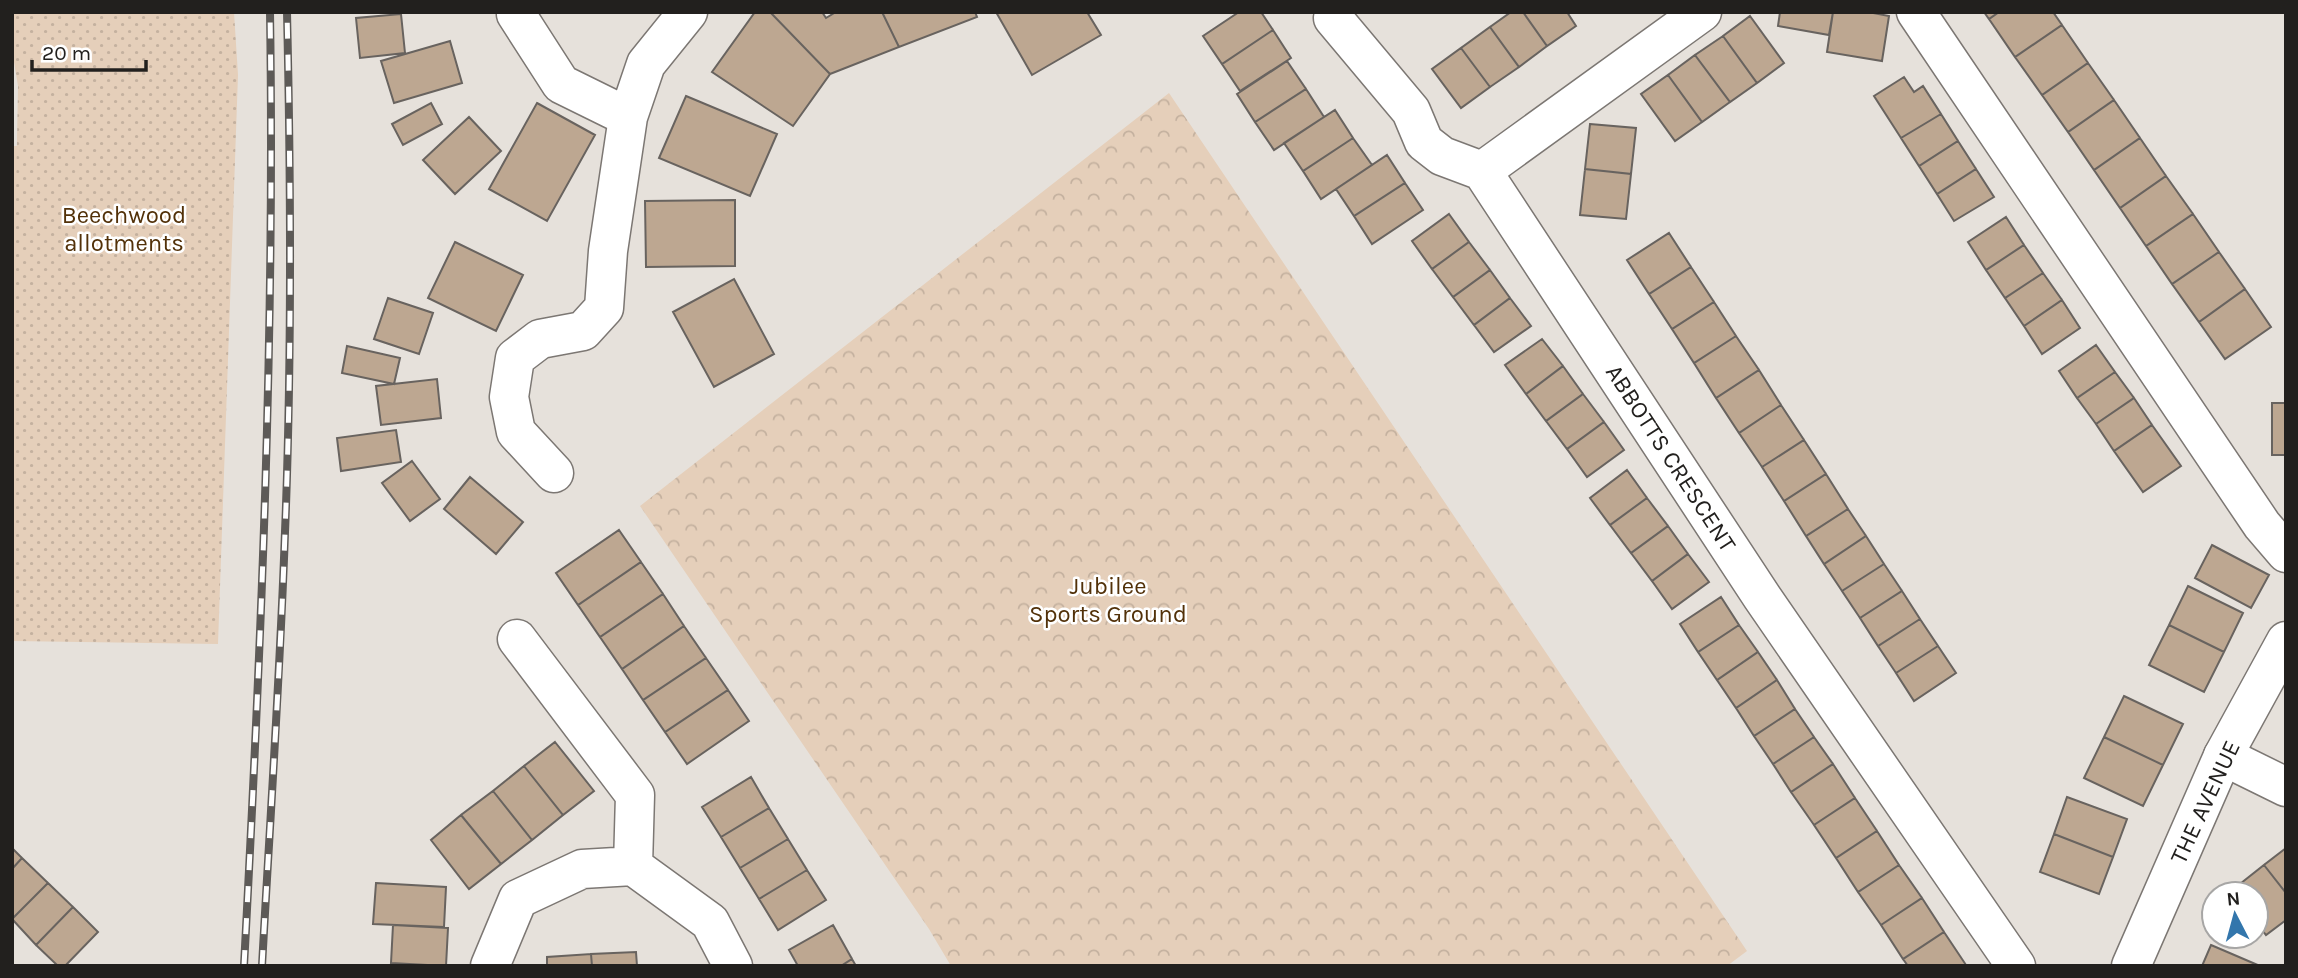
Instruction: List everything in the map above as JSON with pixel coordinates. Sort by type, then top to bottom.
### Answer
[{"type":"street","points":[[554,473],[516,432],[509,397],[515,358],[540,339],[583,331],[604,309],[608,251],[628,117],[646,64],[688,12]]},
{"type":"street","points":[[1333,18],[1411,111],[1424,142],[1442,156],[1482,171],[1702,12]]},
{"type":"street","points":[[1916,12],[2262,525],[2286,553]]},
{"type":"street","points":[[516,14],[561,84],[628,117]]},
{"type":"street","name":"ABBOTTS CRESCENT","points":[[1482,171],[1762,597],[2015,966]]},
{"type":"street","points":[[517,639],[635,795],[632,866]]},
{"type":"street","name":"THE AVENUE","points":[[2131,966],[2223,756],[2286,641]]},
{"type":"street","points":[[2223,756],[2286,787]]},
{"type":"street","points":[[490,966],[517,899],[582,869],[632,866],[710,922],[733,966]]},
{"type":"green space","name":"Beechwood allotments","points":[[12,12],[234,12],[238,75],[218,644],[12,641],[12,410],[18,86],[12,50]]},
{"type":"green space","name":"Jubilee Sports Ground","points":[[1169,93],[1747,951],[1727,966],[951,966],[929,929],[640,506]]},
{"type":"green space","points":[[12,146],[18,146],[12,395]]},
{"type":"building","points":[[755,12],[770,12],[830,74],[793,126],[712,72]]},
{"type":"building","points":[[770,12],[822,12],[826,18],[836,12],[882,12],[899,47],[830,74]]},
{"type":"building","points":[[882,12],[975,12],[977,17],[899,47]]},
{"type":"building","points":[[996,12],[1087,12],[1101,35],[1032,75]]},
{"type":"building","points":[[1239,12],[1261,12],[1273,30],[1222,64],[1203,36]]},
{"type":"building","points":[[1511,12],[1523,12],[1547,46],[1519,67],[1490,27]]},
{"type":"building","points":[[1523,12],[1567,12],[1576,26],[1547,46]]},
{"type":"building","points":[[1780,12],[1833,12],[1829,35],[1778,26]]},
{"type":"building","points":[[1833,12],[1868,12],[1889,16],[1882,61],[1827,52]]},
{"type":"building","points":[[1984,12],[1999,12],[1989,19]]},
{"type":"building","points":[[1999,12],[2053,12],[2062,25],[2015,57],[1989,19]]},
{"type":"building","points":[[401,14],[405,53],[360,58],[356,18]]},
{"type":"building","points":[[1750,16],[1784,63],[1757,83],[1723,36]]},
{"type":"building","points":[[2062,25],[2088,63],[2042,95],[2015,57]]},
{"type":"building","points":[[1490,27],[1519,67],[1490,87],[1461,48]]},
{"type":"building","points":[[1273,30],[1291,58],[1240,91],[1222,64]]},
{"type":"building","points":[[1723,36],[1757,83],[1730,102],[1695,55]]},
{"type":"building","points":[[450,41],[462,83],[394,103],[381,61]]},
{"type":"building","points":[[1461,48],[1490,87],[1461,108],[1432,69]]},
{"type":"building","points":[[1695,55],[1730,102],[1702,122],[1668,75]]},
{"type":"building","points":[[1287,61],[1306,89],[1255,122],[1237,94]]},
{"type":"building","points":[[2088,63],[2114,100],[2068,132],[2042,95]]},
{"type":"building","points":[[1668,75],[1702,122],[1675,141],[1641,94]]},
{"type":"building","points":[[1904,77],[1914,92],[1923,86],[1941,114],[1901,138],[1874,96]]},
{"type":"building","points":[[1306,89],[1324,117],[1274,150],[1255,122]]},
{"type":"building","points":[[686,96],[777,134],[750,196],[659,158]]},
{"type":"building","points":[[2114,100],[2140,138],[2094,170],[2068,132]]},
{"type":"building","points":[[431,103],[442,124],[403,145],[392,124]]},
{"type":"building","points":[[537,103],[595,135],[547,221],[489,189]]},
{"type":"building","points":[[1335,110],[1353,138],[1303,171],[1284,143]]},
{"type":"building","points":[[1941,114],[1958,141],[1919,166],[1901,138]]},
{"type":"building","points":[[469,117],[501,151],[455,194],[423,160]]},
{"type":"building","points":[[1590,124],[1636,128],[1631,174],[1585,169]]},
{"type":"building","points":[[1353,138],[1372,165],[1321,199],[1303,171]]},
{"type":"building","points":[[2140,138],[2166,176],[2120,208],[2094,170]]},
{"type":"building","points":[[1958,141],[1976,169],[1937,194],[1919,166]]},
{"type":"building","points":[[1387,155],[1405,183],[1354,216],[1336,189]]},
{"type":"building","points":[[1585,169],[1631,174],[1626,219],[1580,215]]},
{"type":"building","points":[[1976,169],[1994,197],[1954,221],[1937,194]]},
{"type":"building","points":[[2166,176],[2193,214],[2146,246],[2120,208]]},
{"type":"building","points":[[1405,183],[1423,210],[1372,244],[1354,216]]},
{"type":"building","points":[[735,200],[735,266],[646,267],[645,201]]},
{"type":"building","points":[[1449,214],[1469,242],[1432,269],[1412,241]]},
{"type":"building","points":[[2193,214],[2219,252],[2172,284],[2146,246]]},
{"type":"building","points":[[2006,217],[2024,245],[1986,270],[1968,242]]},
{"type":"building","points":[[1669,233],[1691,267],[1649,294],[1627,260]]},
{"type":"building","points":[[455,242],[523,275],[496,331],[428,298]]},
{"type":"building","points":[[1469,242],[1490,270],[1453,297],[1432,269]]},
{"type":"building","points":[[2024,245],[2043,273],[2005,298],[1986,270]]},
{"type":"building","points":[[2219,252],[2245,289],[2199,322],[2172,284]]},
{"type":"building","points":[[1691,267],[1714,302],[1672,329],[1649,294]]},
{"type":"building","points":[[1490,270],[1510,298],[1474,325],[1453,297]]},
{"type":"building","points":[[2043,273],[2062,300],[2024,326],[2005,298]]},
{"type":"building","points":[[734,279],[774,354],[714,387],[673,312]]},
{"type":"building","points":[[2245,289],[2271,327],[2225,359],[2199,322]]},
{"type":"building","points":[[388,298],[433,313],[419,354],[374,339]]},
{"type":"building","points":[[1510,298],[1531,326],[1494,352],[1474,325]]},
{"type":"building","points":[[2062,300],[2080,328],[2042,354],[2024,326]]},
{"type":"building","points":[[1714,302],[1736,336],[1694,363],[1672,329]]},
{"type":"building","points":[[1736,336],[1759,370],[1716,398],[1694,363]]},
{"type":"building","points":[[1542,339],[1563,366],[1526,394],[1505,365]]},
{"type":"building","points":[[2096,345],[2115,372],[2077,398],[2059,371]]},
{"type":"building","points":[[347,346],[400,358],[394,384],[342,373]]},
{"type":"building","points":[[1563,366],[1583,394],[1546,421],[1526,394]]},
{"type":"building","points":[[1759,370],[1781,405],[1739,433],[1716,398]]},
{"type":"building","points":[[2115,372],[2134,398],[2096,424],[2077,398]]},
{"type":"building","points":[[437,379],[441,418],[381,425],[376,386]]},
{"type":"building","points":[[1583,394],[1604,422],[1567,449],[1546,421]]},
{"type":"building","points":[[2134,398],[2152,425],[2114,451],[2096,424]]},
{"type":"building","points":[[2272,403],[2286,403],[2286,455],[2272,455]]},
{"type":"building","points":[[1781,405],[1804,440],[1762,467],[1739,433]]},
{"type":"building","points":[[1604,422],[1624,450],[1587,477],[1567,449]]},
{"type":"building","points":[[2152,425],[2181,466],[2143,492],[2114,451]]},
{"type":"building","points":[[396,430],[401,462],[341,471],[337,438]]},
{"type":"building","points":[[1804,440],[1826,474],[1784,501],[1762,467]]},
{"type":"building","points":[[412,461],[440,499],[410,521],[382,483]]},
{"type":"building","points":[[1627,470],[1647,498],[1610,525],[1590,498]]},
{"type":"building","points":[[1826,474],[1848,509],[1806,536],[1784,501]]},
{"type":"building","points":[[470,477],[523,522],[496,554],[444,509]]},
{"type":"building","points":[[1647,498],[1668,526],[1631,553],[1610,525]]},
{"type":"building","points":[[1848,509],[1866,536],[1824,564],[1806,536]]},
{"type":"building","points":[[1668,526],[1688,554],[1652,581],[1631,553]]},
{"type":"building","points":[[619,530],[641,562],[578,605],[556,573]]},
{"type":"building","points":[[1866,536],[1884,564],[1842,591],[1824,564]]},
{"type":"building","points":[[2212,545],[2269,575],[2251,608],[2195,578]]},
{"type":"building","points":[[1688,554],[1709,582],[1672,609],[1652,581]]},
{"type":"building","points":[[641,562],[663,594],[600,637],[578,605]]},
{"type":"building","points":[[1884,564],[1902,591],[1860,618],[1842,591]]},
{"type":"building","points":[[2188,586],[2243,613],[2224,652],[2169,625]]},
{"type":"building","points":[[1902,591],[1920,619],[1878,646],[1860,618]]},
{"type":"building","points":[[663,594],[684,626],[622,669],[600,637]]},
{"type":"building","points":[[1721,597],[1739,625],[1698,652],[1680,624]]},
{"type":"building","points":[[1920,619],[1938,646],[1896,673],[1878,646]]},
{"type":"building","points":[[1739,625],[1758,652],[1717,680],[1698,652]]},
{"type":"building","points":[[2169,625],[2224,652],[2204,692],[2149,665]]},
{"type":"building","points":[[684,626],[706,658],[643,700],[622,669]]},
{"type":"building","points":[[1938,646],[1956,673],[1914,701],[1896,673]]},
{"type":"building","points":[[1758,652],[1777,680],[1736,708],[1717,680]]},
{"type":"building","points":[[706,658],[728,690],[665,732],[643,700]]},
{"type":"building","points":[[1777,680],[1795,709],[1754,736],[1736,708]]},
{"type":"building","points":[[728,690],[749,721],[687,764],[665,732]]},
{"type":"building","points":[[2124,696],[2183,724],[2163,765],[2104,737]]},
{"type":"building","points":[[1795,709],[1814,737],[1773,764],[1754,736]]},
{"type":"building","points":[[1814,737],[1833,764],[1791,792],[1773,764]]},
{"type":"building","points":[[2104,737],[2163,765],[2143,806],[2084,778]]},
{"type":"building","points":[[555,742],[594,791],[563,815],[524,766]]},
{"type":"building","points":[[1833,764],[1855,798],[1814,825],[1791,792]]},
{"type":"building","points":[[524,766],[563,815],[532,840],[493,791]]},
{"type":"building","points":[[751,777],[769,808],[721,837],[702,807]]},
{"type":"building","points":[[493,791],[532,840],[501,864],[461,815]]},
{"type":"building","points":[[2067,797],[2127,819],[2113,857],[2054,834]]},
{"type":"building","points":[[1855,798],[1877,831],[1836,858],[1814,825]]},
{"type":"building","points":[[769,808],[788,839],[740,868],[721,837]]},
{"type":"building","points":[[461,815],[501,864],[469,889],[431,840]]},
{"type":"building","points":[[1877,831],[1899,865],[1858,892],[1836,858]]},
{"type":"building","points":[[2054,834],[2113,857],[2099,894],[2040,872]]},
{"type":"building","points":[[788,839],[807,870],[759,899],[740,868]]},
{"type":"building","points":[[12,848],[22,858],[12,869]]},
{"type":"building","points":[[2286,848],[2286,893],[2264,865]]},
{"type":"building","points":[[22,858],[48,883],[12,919],[12,869]]},
{"type":"building","points":[[1899,865],[1922,898],[1881,925],[1858,892]]},
{"type":"building","points":[[2264,865],[2286,893],[2286,920],[2270,932],[2270,880],[2245,880]]},
{"type":"building","points":[[807,870],[826,900],[778,930],[759,899]]},
{"type":"building","points":[[48,883],[73,907],[36,945],[12,919]]},
{"type":"building","points":[[376,883],[446,887],[444,927],[373,924]]},
{"type":"building","points":[[1922,898],[1944,932],[1903,959],[1881,925]]},
{"type":"building","points":[[73,907],[98,932],[65,966],[58,966],[36,945]]},
{"type":"building","points":[[393,925],[448,928],[446,966],[391,963]]},
{"type":"building","points":[[833,925],[852,959],[841,966],[798,966],[789,950]]},
{"type":"building","points":[[1944,932],[1966,965],[1908,966],[1903,959]]},
{"type":"building","points":[[2209,950],[2223,950],[2260,966],[2202,966]]},
{"type":"building","points":[[636,952],[637,966],[592,966],[591,954]]},
{"type":"building","points":[[591,954],[592,966],[547,966],[547,957]]},
{"type":"building","points":[[852,959],[856,966],[841,966]]},
{"type":"building","points":[[391,963],[445,966],[391,966]]},
{"type":"railway","points":[[244,966],[265,489],[270,251],[270,12]]},
{"type":"railway","points":[[262,966],[280,640],[289,402],[287,12]]}]
